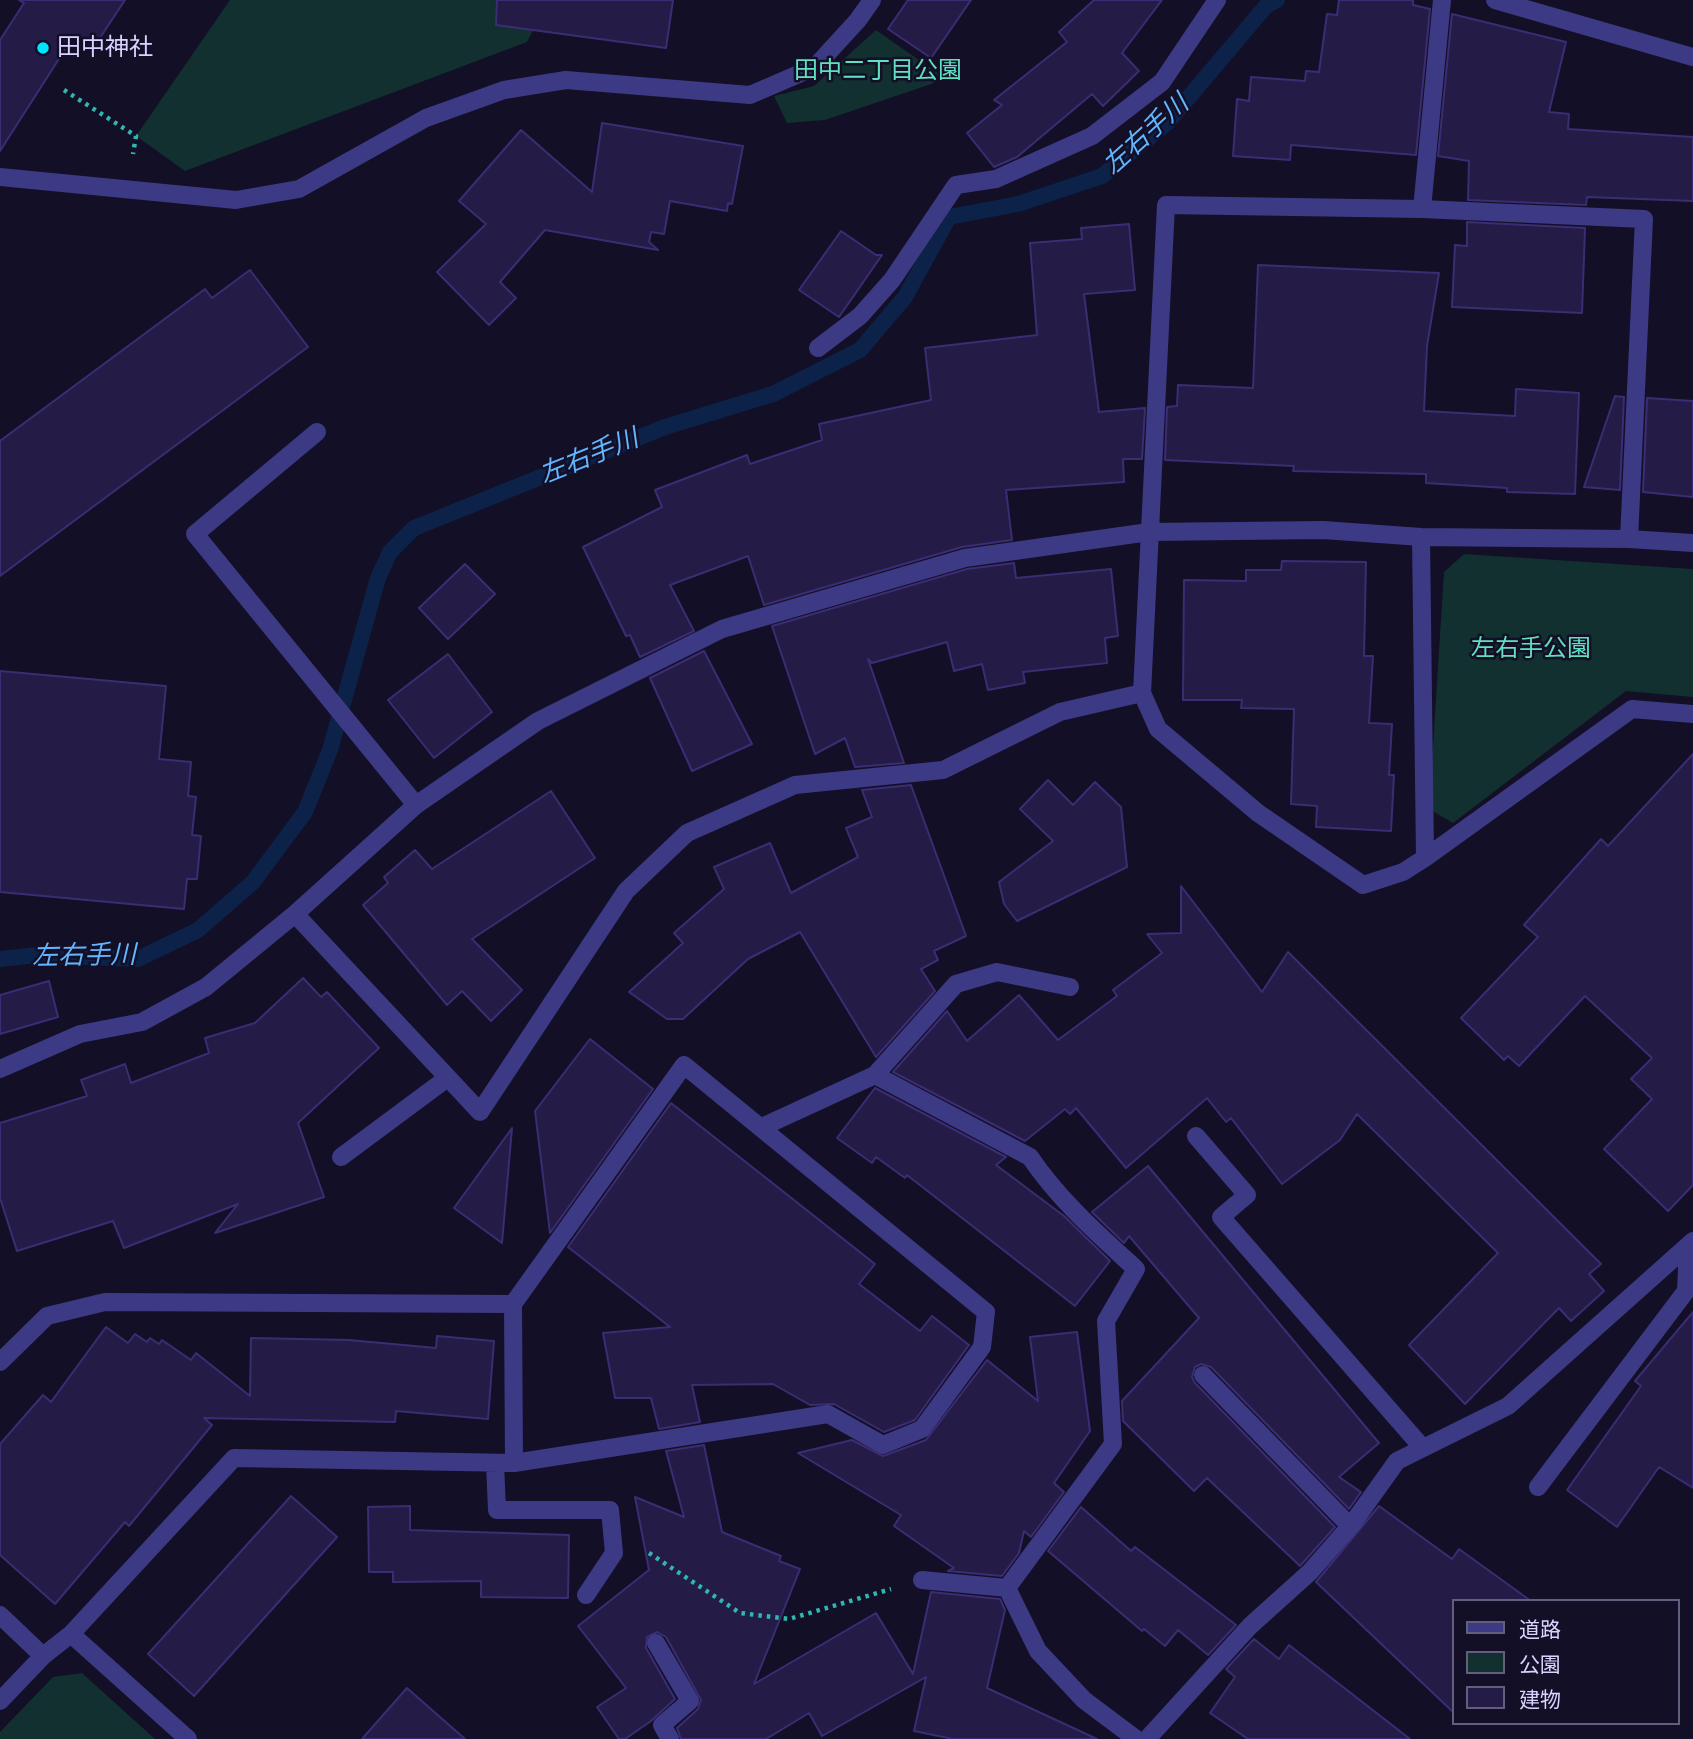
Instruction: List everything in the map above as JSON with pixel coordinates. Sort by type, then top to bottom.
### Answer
[{"type":"street","points":[[0,177],[236,200],[299,189],[426,118],[504,90],[566,80],[750,95],[815,67],[859,20],[872,0]]},
{"type":"street","points":[[818,348],[860,316],[892,280],[956,185],[996,179],[1092,136],[1162,82],[1217,0]]},
{"type":"street","points":[[1422,209],[1442,0]]},
{"type":"street","points":[[1495,0],[1693,57]]},
{"type":"street","points":[[1629,539],[1644,219],[1422,209],[1166,205],[1142,693],[1158,729],[1258,813],[1363,885],[1404,872],[1632,709],[1693,714]]},
{"type":"street","points":[[317,432],[195,534],[416,805]]},
{"type":"street","points":[[0,1069],[80,1034],[142,1022],[206,987],[295,914],[416,805],[538,721],[722,629],[965,558],[1149,533],[1323,530],[1421,537],[1629,539],[1693,543]]},
{"type":"street","points":[[1421,537],[1425,858]]},
{"type":"street","points":[[295,914],[446,1079],[480,1112],[626,891],[687,833],[796,785],[943,770],[1060,712],[1142,693]]},
{"type":"street","points":[[761,1127],[875,1075],[956,984],[996,972],[1070,987]]},
{"type":"street","points":[[0,1700],[43,1656],[71,1634],[234,1458],[514,1463],[828,1414],[883,1445],[922,1429],[930,1419],[982,1347],[986,1312],[684,1065],[513,1304],[514,1463]]},
{"type":"street","points":[[875,1075],[1030,1157],[1046,1181],[1136,1269],[1106,1321],[1113,1444],[1007,1588]]},
{"type":"street","points":[[341,1157],[446,1079]]},
{"type":"street","points":[[1196,1136],[1247,1195],[1221,1217],[1421,1446]]},
{"type":"street","points":[[1147,1739],[1250,1626],[1310,1572],[1351,1525],[1396,1461],[1421,1446],[1508,1406],[1690,1243]]},
{"type":"street","points":[[1538,1487],[1686,1291],[1690,1243]]},
{"type":"street","points":[[0,1362],[47,1316],[105,1302],[513,1304]]},
{"type":"street","points":[[1203,1375],[1351,1525]]},
{"type":"street","points":[[495,1463],[497,1510],[610,1510],[614,1553],[586,1595]]},
{"type":"street","points":[[922,1580],[1007,1588]]},
{"type":"street","points":[[1007,1588],[1038,1651],[1084,1700],[1136,1739]]},
{"type":"street","points":[[0,1615],[43,1656]]},
{"type":"street","points":[[71,1634],[188,1739]]},
{"type":"street","points":[[656,1643],[691,1701],[662,1725],[670,1739]]},
{"type":"path","points":[[64,90],[136,136],[127,189]]},
{"type":"path","points":[[609,1562],[623,1570],[649,1553],[740,1613],[789,1619],[922,1580]]},
{"type":"green space","points":[[230,0],[549,0],[527,42],[185,171],[136,136]]},
{"type":"green space","name":"田中二丁目公園","points":[[876,30],[946,79],[825,120],[787,123],[774,96],[814,86]]},
{"type":"green space","name":"左右手公園","points":[[1464,554],[1693,569],[1693,697],[1626,691],[1453,823],[1429,809],[1444,572]]},
{"type":"green space","points":[[82,1673],[155,1739],[0,1739],[0,1732],[53,1677]]},
{"type":"building","points":[[19,0],[125,0],[92,50],[73,37],[0,151],[0,40],[24,3]]},
{"type":"building","points":[[497,0],[673,0],[666,48],[496,25]]},
{"type":"building","points":[[908,0],[971,0],[931,58],[888,29]]},
{"type":"building","points":[[1094,0],[1162,0],[1122,53],[1139,71],[1103,106],[1092,94],[1017,157],[994,167],[967,133],[1002,105],[994,100],[1067,42],[1059,32]]},
{"type":"building","points":[[1339,0],[1413,0],[1413,5],[1430,9],[1416,155],[1291,145],[1290,160],[1233,156],[1237,99],[1249,101],[1251,77],[1305,81],[1306,71],[1319,72],[1327,14],[1337,15]]},
{"type":"building","points":[[1452,14],[1566,42],[1549,112],[1569,114],[1568,129],[1693,137],[1693,201],[1587,197],[1586,205],[1468,200],[1469,161],[1438,156]]},
{"type":"building","points":[[602,123],[743,146],[732,204],[728,203],[727,211],[670,201],[664,234],[651,232],[649,242],[658,250],[545,230],[500,282],[516,298],[489,325],[437,272],[486,224],[459,201],[521,130],[592,192]]},
{"type":"building","points":[[1467,222],[1585,228],[1582,313],[1452,307],[1455,245],[1467,246]]},
{"type":"building","points":[[1129,224],[1135,290],[1084,294],[1099,412],[1145,408],[1142,459],[1123,459],[1124,482],[1006,490],[1012,540],[962,547],[764,605],[748,556],[670,585],[694,631],[640,657],[630,635],[626,636],[583,547],[662,507],[655,490],[747,455],[750,464],[822,440],[819,424],[931,400],[925,348],[1037,335],[1030,243],[1082,239],[1081,228]]},
{"type":"building","points":[[841,231],[876,255],[882,255],[839,317],[799,290]]},
{"type":"building","points":[[1258,265],[1439,273],[1427,346],[1424,411],[1515,416],[1516,389],[1579,393],[1575,494],[1507,492],[1507,488],[1426,483],[1426,474],[1293,471],[1294,466],[1165,460],[1167,407],[1177,406],[1178,385],[1253,388]]},
{"type":"building","points":[[250,270],[308,347],[0,576],[0,441],[205,289],[212,298]]},
{"type":"building","points":[[1615,396],[1624,397],[1620,490],[1584,487]]},
{"type":"building","points":[[1647,398],[1693,401],[1693,497],[1643,492]]},
{"type":"building","points":[[1282,561],[1366,562],[1364,656],[1373,656],[1369,723],[1392,724],[1389,775],[1394,775],[1391,831],[1316,827],[1317,806],[1291,804],[1294,709],[1241,708],[1242,700],[1183,700],[1184,580],[1246,581],[1246,570],[1281,570]]},
{"type":"building","points":[[1014,563],[1016,578],[1111,569],[1118,636],[1105,638],[1107,663],[1023,672],[1025,683],[988,690],[982,664],[954,671],[947,642],[872,663],[868,659],[904,763],[855,767],[845,738],[815,754],[772,626],[967,569]]},
{"type":"building","points":[[465,564],[495,594],[448,639],[419,608]]},
{"type":"building","points":[[704,651],[752,744],[692,771],[650,678]]},
{"type":"building","points":[[448,654],[492,712],[434,758],[388,700]]},
{"type":"building","points":[[0,671],[166,686],[159,759],[191,762],[188,796],[196,797],[192,835],[201,836],[197,879],[187,879],[184,909],[0,892]]},
{"type":"building","points":[[1693,754],[1693,1185],[1668,1211],[1604,1149],[1652,1099],[1631,1079],[1652,1058],[1585,996],[1519,1066],[1508,1056],[1504,1060],[1461,1018],[1538,937],[1524,925],[1601,839],[1608,846]]},
{"type":"building","points":[[1048,780],[1073,805],[1095,782],[1121,807],[1127,867],[1017,921],[1004,904],[999,882],[1053,841],[1020,809]]},
{"type":"building","points":[[911,785],[966,936],[934,951],[938,960],[921,969],[935,991],[876,1057],[800,932],[748,959],[683,1019],[667,1019],[629,992],[683,943],[674,933],[724,889],[714,867],[770,843],[791,893],[858,857],[846,828],[872,817],[862,790]]},
{"type":"building","points":[[551,791],[595,858],[472,939],[522,990],[491,1021],[462,991],[447,1005],[363,905],[388,883],[384,877],[415,850],[432,869]]},
{"type":"building","points":[[1181,886],[1262,992],[1288,952],[1601,1264],[1589,1274],[1604,1291],[1571,1321],[1559,1308],[1465,1404],[1409,1345],[1498,1253],[1357,1114],[1340,1140],[1282,1184],[1231,1118],[1226,1122],[1207,1098],[1126,1168],[1076,1108],[1070,1114],[1065,1109],[1025,1141],[893,1072],[947,1011],[967,1041],[1019,995],[1058,1040],[1117,996],[1113,990],[1162,953],[1147,934],[1181,933]]},
{"type":"building","points":[[303,978],[321,997],[327,992],[379,1048],[298,1123],[324,1197],[215,1233],[238,1204],[124,1248],[113,1221],[17,1251],[0,1198],[0,1123],[87,1096],[81,1080],[125,1064],[131,1083],[209,1053],[205,1038],[255,1023]]},
{"type":"building","points":[[49,981],[58,1017],[0,1034],[0,995]]},
{"type":"building","points":[[590,1039],[653,1089],[550,1233],[535,1111]]},
{"type":"building","points":[[875,1088],[1006,1157],[996,1165],[1064,1216],[1110,1261],[1075,1306],[907,1175],[905,1178],[876,1157],[872,1163],[837,1138]]},
{"type":"building","points":[[671,1103],[875,1264],[859,1284],[920,1331],[932,1316],[969,1345],[915,1420],[884,1432],[834,1404],[810,1405],[773,1384],[692,1385],[700,1422],[659,1429],[651,1398],[615,1398],[603,1333],[670,1327],[568,1247]]},
{"type":"building","points":[[512,1128],[502,1243],[454,1208]]},
{"type":"building","points":[[1148,1166],[1379,1443],[1339,1477],[1361,1492],[1349,1509],[1211,1367],[1201,1364],[1195,1367],[1192,1377],[1195,1383],[1335,1527],[1300,1566],[1207,1478],[1194,1491],[1123,1421],[1122,1401],[1199,1318],[1129,1236],[1124,1243],[1092,1212]]},
{"type":"building","points":[[1693,1312],[1693,1488],[1659,1467],[1617,1527],[1567,1490],[1641,1386],[1635,1381]]},
{"type":"building","points":[[106,1327],[128,1343],[135,1334],[147,1342],[150,1338],[159,1344],[162,1340],[191,1360],[196,1353],[250,1396],[251,1338],[349,1340],[436,1348],[437,1336],[494,1341],[488,1419],[396,1411],[395,1422],[204,1418],[212,1425],[129,1526],[125,1522],[55,1604],[0,1555],[0,1444],[43,1395],[51,1402]]},
{"type":"building","points":[[1077,1332],[1090,1431],[1054,1483],[1064,1492],[1031,1537],[1024,1531],[1019,1553],[1002,1576],[948,1571],[954,1568],[894,1526],[901,1515],[798,1453],[852,1440],[883,1456],[926,1440],[987,1360],[1038,1401],[1030,1337]]},
{"type":"building","points":[[704,1445],[722,1532],[781,1556],[779,1561],[800,1569],[754,1684],[876,1613],[913,1674],[931,1592],[1000,1599],[1005,1610],[987,1688],[1097,1739],[953,1739],[914,1731],[926,1677],[822,1736],[809,1713],[766,1739],[681,1739],[677,1728],[698,1709],[701,1700],[666,1637],[657,1632],[647,1637],[646,1648],[675,1699],[651,1721],[625,1739],[619,1739],[597,1707],[626,1688],[578,1626],[649,1570],[635,1497],[684,1517],[666,1451]]},
{"type":"building","points":[[291,1496],[337,1537],[194,1696],[148,1654]]},
{"type":"building","points":[[410,1506],[410,1530],[569,1535],[568,1598],[481,1597],[481,1581],[393,1582],[393,1572],[369,1572],[368,1507]]},
{"type":"building","points":[[1379,1506],[1452,1559],[1459,1549],[1528,1599],[1452,1599],[1452,1711],[1316,1582]]},
{"type":"building","points":[[1081,1507],[1131,1551],[1135,1547],[1236,1625],[1208,1655],[1178,1630],[1165,1646],[1144,1629],[1142,1631],[1048,1551]]},
{"type":"building","points":[[1254,1639],[1279,1659],[1289,1645],[1410,1739],[1248,1739],[1210,1713],[1235,1677],[1226,1669]]},
{"type":"building","points":[[407,1688],[465,1739],[362,1739]]},
{"type":"waterway","name":"左右手川","points":[[0,959],[37,955],[138,959],[198,930],[253,882],[305,812],[330,750],[378,578],[390,552],[414,528],[665,427],[773,394],[860,350],[905,297],[949,217],[1018,204],[1102,176],[1167,123],[1266,6],[1277,0]]},
{"type":"place","name":"田中神社","points":[[43,48]]}]
